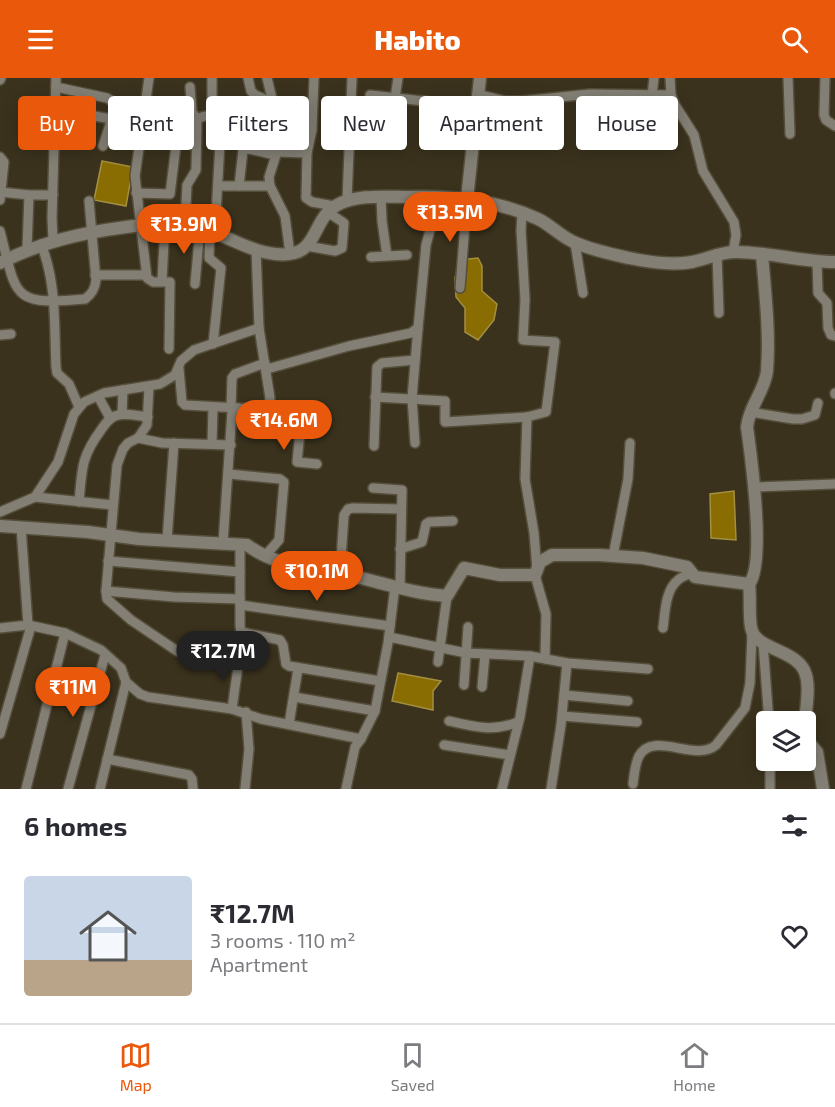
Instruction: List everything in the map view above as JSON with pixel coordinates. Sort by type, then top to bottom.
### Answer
[{"type":"street","points":[[149,78],[136,165],[136,193],[146,275],[149,280],[170,282],[169,349]]},
{"type":"street","points":[[212,78],[212,96]]},
{"type":"street","points":[[248,78],[251,91],[257,96]]},
{"type":"street","points":[[267,78],[272,96]]},
{"type":"street","points":[[307,246],[335,252],[342,248],[344,223],[332,210],[306,198],[307,153],[312,130],[314,78]]},
{"type":"street","points":[[347,200],[352,78]]},
{"type":"street","points":[[395,96],[398,78]]},
{"type":"street","points":[[477,96],[480,78]]},
{"type":"street","points":[[652,95],[654,78]]},
{"type":"street","points":[[670,78],[671,95],[694,135],[707,180],[734,222],[736,235],[733,252]]},
{"type":"street","points":[[788,78],[790,134]]},
{"type":"street","points":[[825,78],[824,115],[826,120],[835,126]]},
{"type":"street","points":[[56,83],[108,99]]},
{"type":"street","points":[[185,224],[187,185],[196,170],[197,119],[192,112],[190,87]]},
{"type":"street","points":[[564,97],[590,94],[671,95]]},
{"type":"street","points":[[370,95],[378,96]]},
{"type":"street","points":[[197,119],[206,116]]},
{"type":"street","points":[[103,146],[108,130]]},
{"type":"street","points":[[55,150],[53,195],[47,242],[54,301],[56,367],[57,373],[69,384],[79,407]]},
{"type":"street","points":[[136,193],[170,194],[176,150]]},
{"type":"street","points":[[195,285],[218,186],[220,150]]},
{"type":"street","points":[[239,186],[243,150],[307,153]]},
{"type":"street","points":[[276,150],[269,177],[270,186],[285,216],[290,254]]},
{"type":"street","points":[[460,288],[472,150]]},
{"type":"street","points":[[0,157],[4,162],[0,195],[53,195]]},
{"type":"street","points":[[218,186],[270,186]]},
{"type":"street","points":[[27,249],[29,195]]},
{"type":"street","points":[[381,197],[387,256]]},
{"type":"street","points":[[4,261],[47,242],[91,232],[165,224],[185,224],[208,230],[256,249],[275,254],[290,254],[300,252],[307,246],[332,210],[347,200],[381,197],[439,197],[491,203],[538,219],[575,243],[647,262],[689,262],[733,252],[835,262]]},
{"type":"street","points":[[415,444],[412,398],[426,245],[439,197]]},
{"type":"street","points":[[0,231],[4,261],[18,291],[32,299],[54,301],[85,299],[95,288],[89,201]]},
{"type":"street","points":[[375,397],[445,401],[445,422],[527,417],[546,412],[555,342],[523,339],[525,299],[522,214]]},
{"type":"street","points":[[162,281],[165,224]]},
{"type":"street","points":[[208,230],[209,258],[221,268],[213,344]]},
{"type":"street","points":[[575,243],[584,293]]},
{"type":"street","points":[[256,249],[259,328],[270,398],[267,405]]},
{"type":"street","points":[[717,254],[719,313]]},
{"type":"street","points":[[633,784],[640,755],[644,750],[654,746],[666,746],[704,752],[711,750],[745,708],[750,683],[752,633],[749,584],[755,570],[755,487],[747,427],[750,412],[767,372],[762,254]]},
{"type":"street","points":[[371,257],[406,255]]},
{"type":"street","points":[[817,261],[818,293],[827,303],[828,328],[831,335],[835,336]]},
{"type":"street","points":[[95,275],[146,275]]},
{"type":"street","points":[[35,497],[58,462],[74,414],[90,398],[160,384],[175,375],[186,355],[194,350],[259,328]]},
{"type":"street","points":[[223,543],[232,411],[235,408],[232,378],[235,374],[411,333],[418,328]]},
{"type":"street","points":[[0,335],[11,334]]},
{"type":"street","points":[[374,446],[378,364],[416,360]]},
{"type":"street","points":[[178,367],[182,402],[185,405],[235,408],[267,405],[298,416],[301,422],[297,462],[317,464]]},
{"type":"street","points":[[149,387],[148,417],[143,433],[128,443],[119,457],[112,505],[106,598],[131,620],[177,651],[239,659]]},
{"type":"street","points":[[122,414],[123,390]]},
{"type":"street","points":[[98,396],[110,418]]},
{"type":"street","points":[[750,412],[802,419],[815,415],[818,403]]},
{"type":"street","points":[[212,444],[213,407]]},
{"type":"street","points":[[79,502],[86,452],[110,418],[122,414],[148,417]]},
{"type":"street","points":[[527,417],[525,479],[536,572],[546,614],[545,659]]},
{"type":"street","points":[[138,438],[174,443],[231,445]]},
{"type":"street","points":[[167,540],[174,443]]},
{"type":"street","points":[[613,556],[628,479],[630,443]]},
{"type":"street","points":[[229,474],[280,479],[284,482],[279,540],[265,556]]},
{"type":"street","points":[[755,487],[835,484]]},
{"type":"street","points":[[345,789],[355,747],[375,711],[397,587],[402,490],[373,488]]},
{"type":"street","points":[[0,512],[35,497],[112,505]]},
{"type":"street","points":[[340,574],[344,515],[348,509],[401,510]]},
{"type":"street","points":[[400,549],[422,543],[426,524],[429,522],[453,521]]},
{"type":"street","points":[[0,526],[247,545],[285,564],[431,595],[447,596]]},
{"type":"street","points":[[0,734],[29,626],[21,527]]},
{"type":"street","points":[[232,710],[242,645],[240,545]]},
{"type":"street","points":[[536,572],[540,562],[552,555],[613,556],[667,562],[687,567],[694,577],[749,584]]},
{"type":"street","points":[[108,561],[240,572]]},
{"type":"street","points":[[438,662],[447,596],[464,568],[500,575],[536,572]]},
{"type":"street","points":[[663,628],[667,601],[672,588],[677,581],[692,573]]},
{"type":"street","points":[[106,591],[240,602],[390,626]]},
{"type":"street","points":[[0,628],[29,626],[65,633],[101,650],[121,668],[126,682],[140,694],[148,697],[246,712],[261,719],[361,739]]},
{"type":"street","points":[[464,685],[468,627]]},
{"type":"street","points":[[241,632],[280,640],[286,664],[298,669],[380,681]]},
{"type":"street","points":[[26,789],[65,633]]},
{"type":"street","points":[[752,633],[763,643],[787,653],[803,668],[806,687],[805,711]]},
{"type":"street","points":[[389,637],[485,655],[530,656],[567,663],[648,669]]},
{"type":"street","points":[[763,643],[768,711]]},
{"type":"street","points":[[68,789],[105,655]]},
{"type":"street","points":[[482,687],[485,655]]},
{"type":"street","points":[[502,789],[518,722],[530,656]]},
{"type":"street","points":[[551,789],[567,663]]},
{"type":"street","points":[[289,724],[298,669]]},
{"type":"street","points":[[100,789],[126,682]]},
{"type":"street","points":[[564,695],[628,701]]},
{"type":"street","points":[[294,697],[375,711]]},
{"type":"street","points":[[245,789],[249,749],[246,712]]},
{"type":"street","points":[[562,716],[637,722]]},
{"type":"street","points":[[449,721],[487,729],[518,722]]},
{"type":"street","points":[[444,745],[510,755]]},
{"type":"street","points":[[816,751],[823,789]]},
{"type":"street","points":[[107,759],[189,776],[192,778],[193,789]]},
{"type":"street","points":[[770,771],[770,789]]},
{"type":"shaded area","points":[[102,161],[133,167],[126,206],[94,200]]},
{"type":"shaded area","points":[[478,258],[482,266],[482,291],[497,304],[494,320],[478,340],[465,332],[465,308],[456,297],[455,278],[459,260]]},
{"type":"shaded area","points":[[734,491],[736,540],[711,538],[710,494]]},
{"type":"shaded area","points":[[398,673],[441,681],[433,691],[433,710],[392,701]]}]
